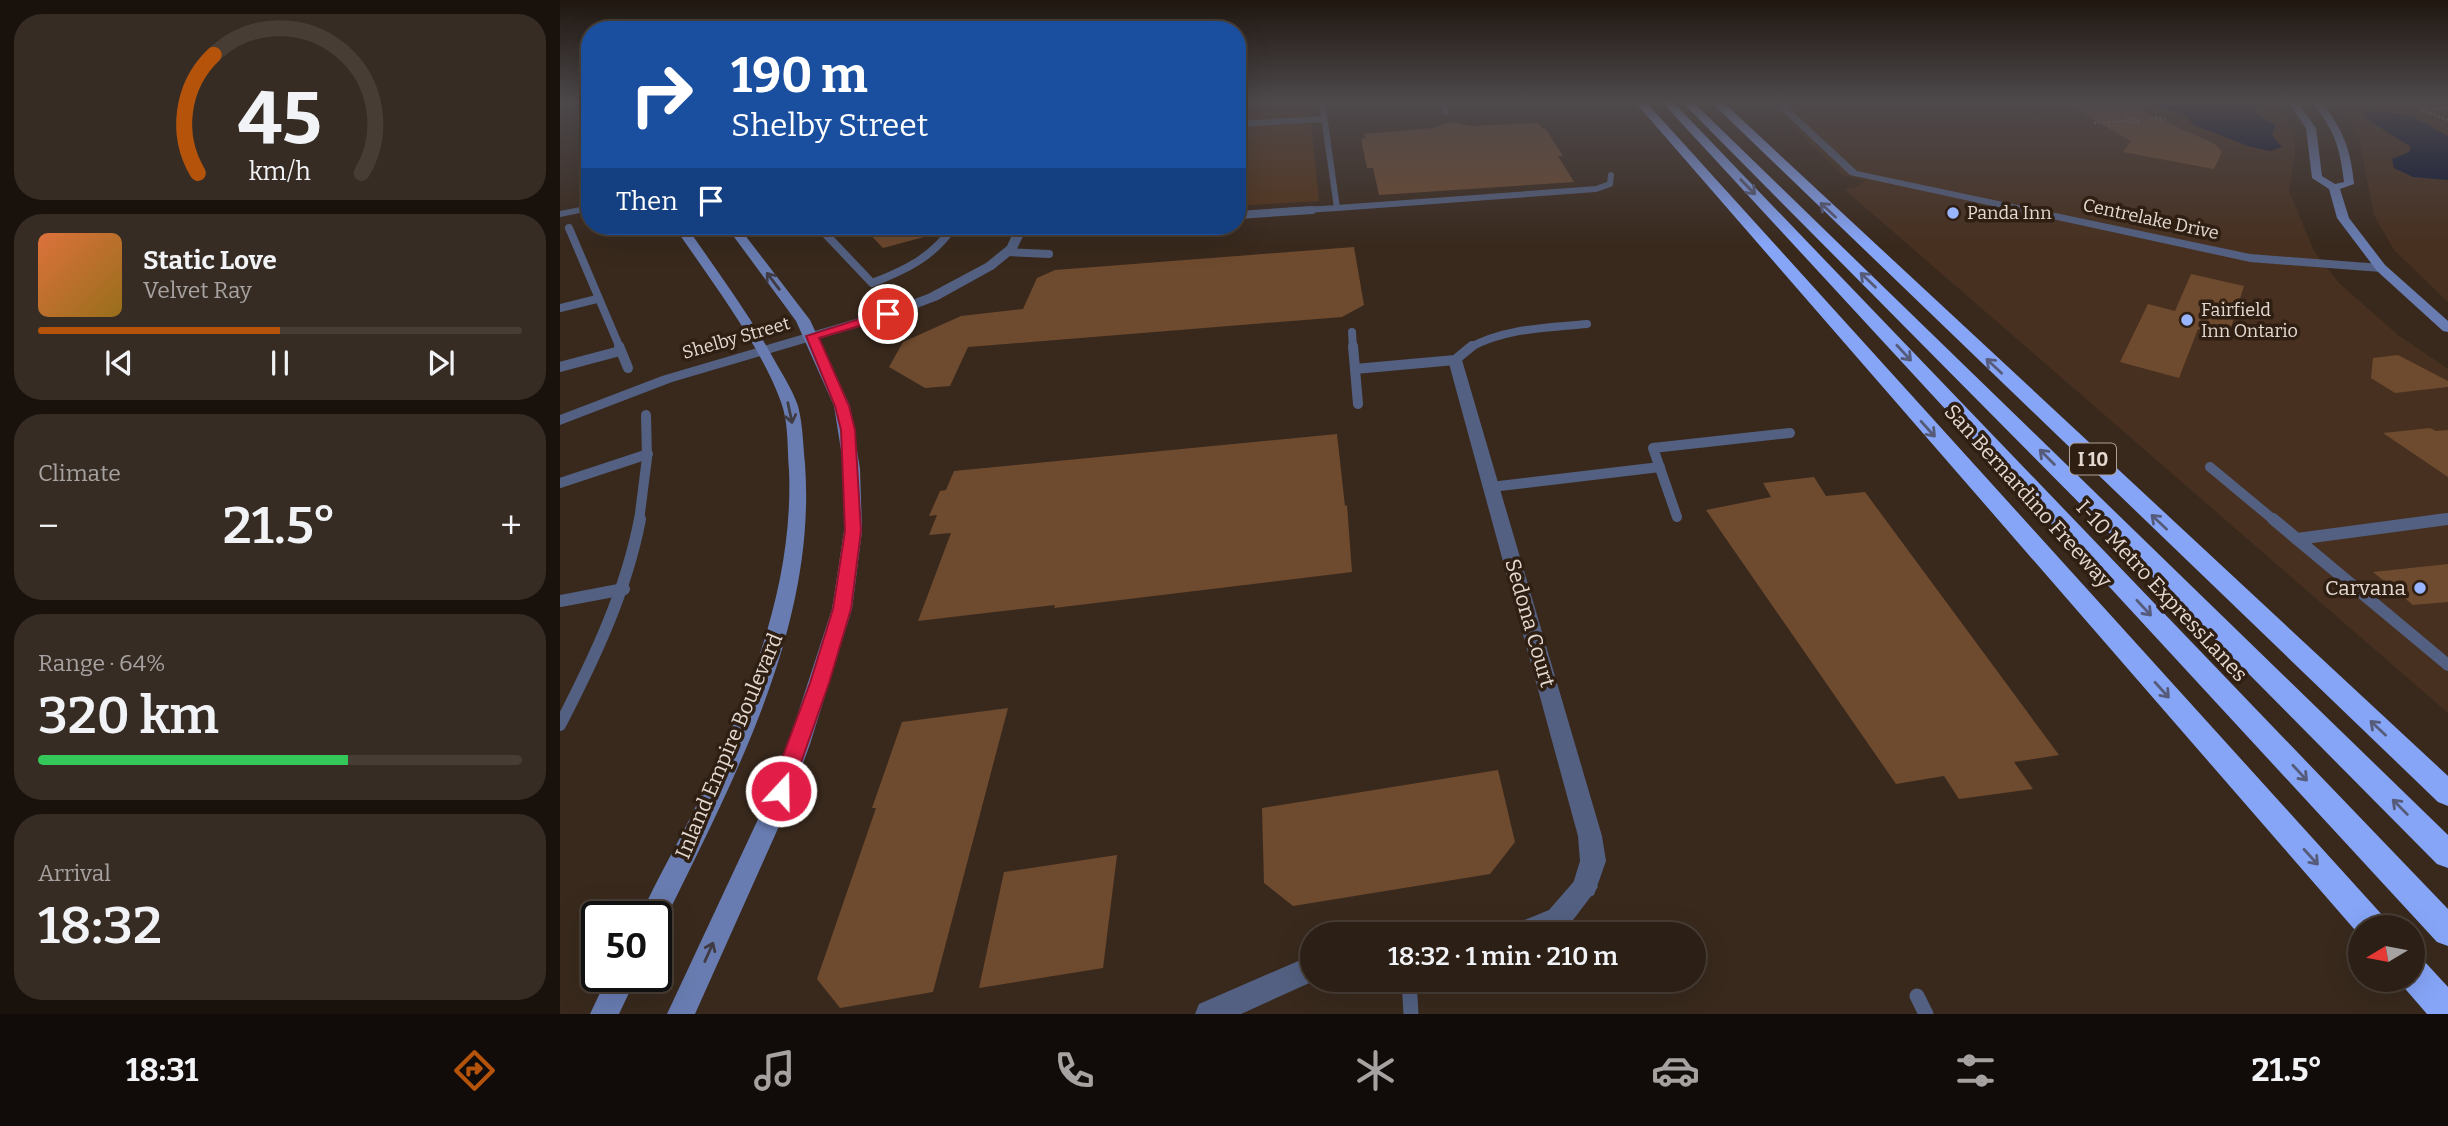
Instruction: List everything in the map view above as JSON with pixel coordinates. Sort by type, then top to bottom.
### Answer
[{"type":"highway","name":"San Bernardino Freeway","points":[[1682,149],[2361,915]]},
{"type":"highway","name":"I-10 Metro ExpressLanes","points":[[1712,149],[2448,931]]},
{"type":"highway","name":"I-10 Metro ExpressLanes","points":[[1736,149],[2448,855]]},
{"type":"highway","name":"I 10","points":[[1766,149],[2448,794]]},
{"type":"highway","points":[[2426,987],[2448,1012]]},
{"type":"main road","points":[[2314,149],[2317,178],[2334,187],[2349,184],[2346,149]]},
{"type":"main road","points":[[2334,187],[2343,218],[2381,268],[2448,328]]},
{"type":"main road","name":"Inland Empire Boulevard","points":[[661,901],[704,814],[745,719],[780,623],[797,533],[800,472],[790,405],[762,351],[686,235]]},
{"type":"main road","points":[[681,1014],[772,815],[799,744],[842,609],[853,531],[848,430],[842,406],[812,336],[738,235]]},
{"type":"main road","points":[[604,1014],[615,992]]},
{"type":"street","name":"Centrelake Drive","points":[[1829,149],[1854,173],[2250,258],[2381,268]]},
{"type":"street","points":[[560,214],[581,210]]},
{"type":"street","name":"Shelby Street","points":[[560,420],[667,379],[888,314],[933,297],[965,282],[1008,252],[1017,235]]},
{"type":"street","name":"Sedona Court","points":[[1455,360],[1590,836],[1592,861],[1584,887],[1558,919],[1551,922]]},
{"type":"street","points":[[1209,1014],[1300,973]]},
{"type":"lane","points":[[1328,149],[1337,208]]},
{"type":"lane","points":[[1246,214],[1595,189],[1610,184],[1611,175]]},
{"type":"lane","points":[[569,228],[573,243],[628,368]]},
{"type":"lane","points":[[827,235],[872,283],[914,267],[942,245],[948,235]]},
{"type":"lane","points":[[560,246],[573,243]]},
{"type":"lane","points":[[1008,252],[1049,254]]},
{"type":"lane","points":[[560,308],[597,299]]},
{"type":"lane","points":[[1355,369],[1455,360],[1467,347],[1507,333],[1587,324]]},
{"type":"lane","points":[[1352,332],[1358,404]]},
{"type":"lane","points":[[560,367],[620,351]]},
{"type":"lane","points":[[560,725],[597,654],[624,589],[642,512],[648,454],[646,415]]},
{"type":"lane","points":[[1677,517],[1653,448],[1790,433]]},
{"type":"lane","points":[[560,482],[648,454]]},
{"type":"lane","points":[[1491,487],[1660,467]]},
{"type":"lane","points":[[2210,467],[2448,665]]},
{"type":"lane","points":[[2297,539],[2448,519]]},
{"type":"lane","points":[[560,601],[624,589]]},
{"type":"lane","points":[[1410,992],[1411,1014]]},
{"type":"lane","points":[[1917,996],[1926,1014]]},
{"type":"shaded area","points":[[1246,149],[1314,149],[1319,201],[1246,205]]},
{"type":"shaded area","points":[[1816,149],[2295,149],[2289,191],[2314,251],[2339,283],[2398,335],[2448,369],[2448,713],[1844,189],[1856,187],[1865,181],[1842,175]]},
{"type":"shaded area","points":[[2361,149],[2448,149],[2448,302],[2394,250],[2374,215]]},
{"type":"water","points":[[2410,149],[2448,149],[2448,180],[2413,177],[2394,168],[2392,159]]},
{"type":"building","points":[[1363,149],[1559,149],[1563,156],[1558,156],[1574,182],[1379,195],[1373,168],[1367,168]]},
{"type":"building","points":[[2125,149],[2220,149],[2222,152],[2214,169],[2123,152]]},
{"type":"building","points":[[871,235],[932,235],[883,248]]},
{"type":"building","points":[[1354,247],[1364,305],[1342,317],[968,347],[950,386],[925,388],[889,367],[903,342],[961,316],[1023,309],[1037,278],[1055,270]]},
{"type":"building","name":"Fairfield Inn Ontario","points":[[2191,274],[2244,286],[2228,337],[2198,329],[2179,378],[2120,362],[2148,304],[2175,311]]},
{"type":"building","points":[[2398,355],[2448,381],[2448,387],[2395,393],[2371,378],[2373,358]]},
{"type":"building","points":[[2430,428],[2436,431],[2448,430],[2448,477],[2383,433]]},
{"type":"building","points":[[1337,434],[1345,506],[1347,505],[1352,572],[1054,608],[1055,605],[918,621],[951,533],[929,535],[937,515],[929,516],[940,491],[946,490],[954,471]]},
{"type":"building","points":[[1814,477],[1826,496],[1865,492],[2059,755],[2014,762],[2033,789],[1959,799],[1944,776],[1896,784],[1706,510],[1771,497],[1763,483]]},
{"type":"building","name":"Carvana","points":[[2448,564],[2448,602],[2413,605],[2373,572]]},
{"type":"building","points":[[1008,708],[933,992],[840,1008],[817,979],[876,808],[872,808],[902,722]]},
{"type":"building","points":[[1498,770],[1515,842],[1490,874],[1293,906],[1264,883],[1262,808]]},
{"type":"building","points":[[1117,855],[1103,968],[979,988],[1004,872]]},
{"type":"place","name":"Panda Inn","points":[[1953,213]]},
{"type":"place","name":"Fairfield Inn Ontario","points":[[2187,320]]},
{"type":"place","name":"Carvana","points":[[2420,588]]},
{"type":"route","points":[[781,791],[820,683],[842,609],[853,531],[848,430],[842,406],[812,336],[888,314]]}]
